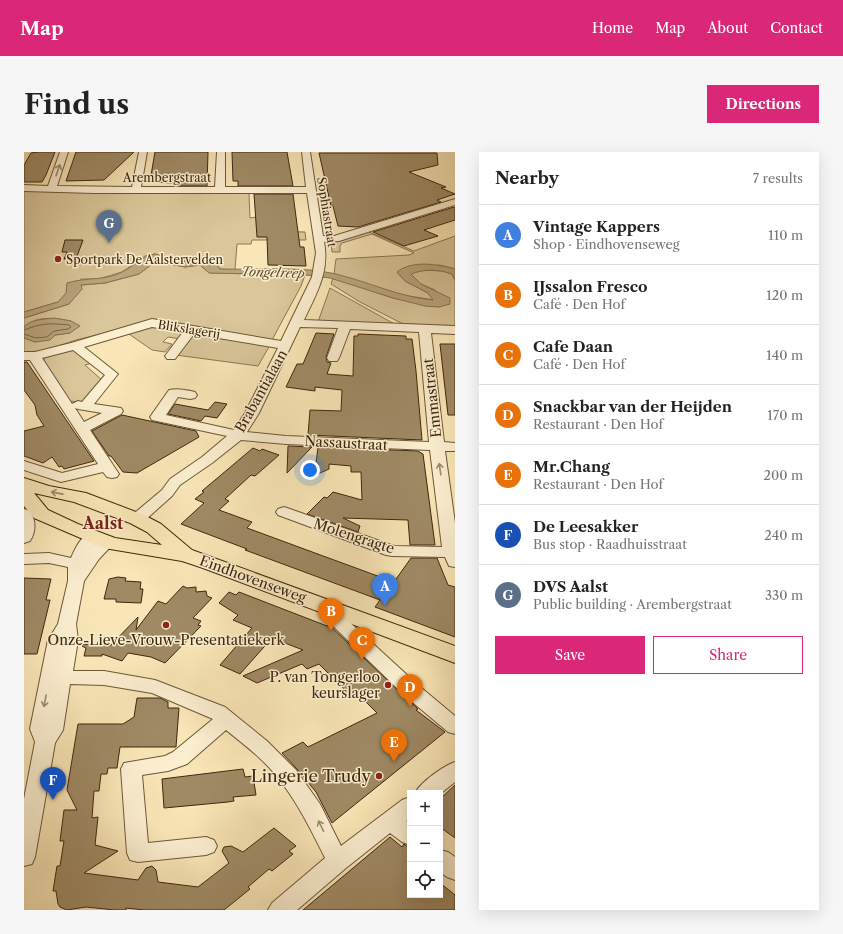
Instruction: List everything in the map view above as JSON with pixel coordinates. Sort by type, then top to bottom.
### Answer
[{"type":"main road","name":"Eindhovenseweg","points":[[24,484],[46,491],[79,497],[136,519],[162,535],[185,555]]},
{"type":"main road","name":"Eindhovenseweg","points":[[24,494],[41,514],[106,541],[185,555],[251,578],[455,655]]},
{"type":"main road","points":[[59,522],[65,510],[70,506],[89,502]]},
{"type":"main road","points":[[106,541],[139,536],[136,519]]},
{"type":"street","points":[[52,188],[64,152]]},
{"type":"street","points":[[136,190],[143,152]]},
{"type":"street","points":[[220,190],[221,152]]},
{"type":"street","name":"Sophiastraat","points":[[306,152],[310,190],[321,252],[319,273]]},
{"type":"street","name":"Arembergstraat","points":[[24,188],[94,190],[310,190]]},
{"type":"street","points":[[319,239],[334,239],[455,202]]},
{"type":"street","name":"Brabantialaan","points":[[136,519],[167,493],[175,482],[238,435],[252,413],[286,346],[319,273]]},
{"type":"street","points":[[297,323],[455,330]]},
{"type":"street","name":"Blikslagerij","points":[[30,356],[75,346],[146,324],[159,324],[192,329],[286,346]]},
{"type":"street","points":[[333,358],[345,325]]},
{"type":"street","points":[[171,356],[192,329]]},
{"type":"street","name":"Emmastraat","points":[[425,329],[437,447],[453,557]]},
{"type":"street","points":[[75,346],[112,374],[86,405]]},
{"type":"street","points":[[24,465],[61,478],[110,470],[38,363],[30,356]]},
{"type":"street","name":"Nassaustraat","points":[[190,396],[174,393],[157,417],[238,435],[286,440],[455,447]]},
{"type":"street","points":[[66,404],[86,405],[116,411],[81,429]]},
{"type":"street","name":"Molengragte","points":[[284,512],[392,551],[453,557]]},
{"type":"street","points":[[24,857],[30,789],[45,742],[53,730],[56,677],[69,640],[67,624],[76,581],[77,564],[84,546],[106,541]]},
{"type":"street","points":[[76,581],[93,556],[106,541]]},
{"type":"street","points":[[24,558],[49,558],[77,564]]},
{"type":"street","points":[[339,622],[411,690],[455,727]]},
{"type":"street","points":[[56,677],[104,678],[155,686],[208,708],[226,719],[260,746],[289,776],[312,810],[338,861]]},
{"type":"street","points":[[206,846],[138,853],[131,769],[168,763],[180,758],[226,719]]},
{"type":"street","points":[[430,790],[455,770]]},
{"type":"street","points":[[280,910],[338,861],[407,808]]},
{"type":"street","points":[[390,821],[407,834]]},
{"type":"street","points":[[443,861],[455,870]]},
{"type":"shaded area","name":"Sportpark De Aalstervelden","points":[[24,190],[248,193],[250,218],[257,217],[258,231],[305,232],[306,240],[252,240],[251,244],[237,244],[235,270],[220,269],[212,258],[203,257],[189,262],[155,254],[145,256],[122,272],[98,279],[81,279],[58,302],[24,312]]},
{"type":"shaded area","points":[[367,231],[414,251],[455,236],[455,269],[440,265],[397,272],[405,281],[428,293],[434,300],[397,294],[334,274],[336,259],[409,255],[414,253],[372,234],[342,243],[340,246],[340,252],[332,252],[331,242]]},
{"type":"shaded area","points":[[156,261],[185,267],[200,265],[210,273],[305,275],[301,286],[272,340],[152,321],[76,340],[38,353],[24,353],[24,338],[35,342],[55,335],[70,333],[71,321],[46,318],[34,321],[24,328],[24,318],[69,304],[81,285],[105,283],[139,274]]},
{"type":"shaded area","points":[[421,270],[443,271],[452,274],[455,280],[455,329],[407,326],[360,302],[331,284],[333,278],[393,298],[439,307],[435,290],[421,284],[411,274]]},
{"type":"shaded area","points":[[330,288],[398,326],[318,322]]},
{"type":"shaded area","points":[[149,326],[187,331],[180,339],[168,337],[163,342],[172,344],[165,352],[152,350],[129,334]]},
{"type":"shaded area","points":[[194,332],[270,345],[258,366],[176,355]]},
{"type":"shaded area","points":[[73,349],[92,363],[85,365],[102,380],[83,402],[67,401],[42,362],[46,357]]},
{"type":"water","name":"Tongelreep","points":[[155,254],[189,262],[203,257],[212,258],[220,269],[294,269],[336,274],[408,296],[433,300],[428,293],[405,281],[397,272],[403,268],[417,264],[433,265],[455,269],[455,280],[452,274],[436,270],[426,270],[411,274],[421,284],[450,298],[450,304],[439,307],[425,306],[393,298],[330,278],[306,275],[209,273],[200,265],[185,267],[156,261],[139,274],[105,283],[81,285],[82,289],[69,304],[24,318],[24,312],[58,302],[66,293],[67,283],[116,275],[127,270],[141,259]]},
{"type":"water","points":[[54,318],[71,321],[80,326],[70,333],[55,335],[50,340],[35,342],[24,338],[24,328],[29,323],[37,320]]},
{"type":"building","points":[[55,152],[42,182],[24,182],[24,165],[31,153]]},
{"type":"building","points":[[76,152],[134,152],[104,180],[66,181]]},
{"type":"building","points":[[155,152],[208,152],[207,186],[178,186],[179,184],[150,181]]},
{"type":"building","points":[[232,152],[287,152],[293,186],[238,186],[238,181],[233,181]]},
{"type":"building","points":[[319,153],[437,153],[438,165],[409,172],[446,187],[441,188],[455,194],[437,200],[441,202],[358,227],[338,226],[333,206],[331,206]]},
{"type":"building","points":[[254,194],[293,194],[300,247],[304,247],[306,266],[268,265],[267,237],[257,237]]},
{"type":"building","points":[[454,207],[455,220],[424,230],[438,236],[404,246],[373,232]]},
{"type":"building","points":[[65,240],[83,240],[76,259],[64,259],[67,252],[62,252]]},
{"type":"building","points":[[316,333],[334,334],[326,357],[327,362],[331,363],[327,374],[353,376],[354,336],[358,336],[358,334],[406,336],[406,339],[412,339],[422,440],[308,435],[310,410],[341,411],[342,390],[315,387],[315,391],[286,387],[297,364],[303,364]]},
{"type":"building","points":[[440,344],[455,344],[455,415],[448,415]]},
{"type":"building","points":[[24,362],[27,362],[94,461],[64,469],[62,466],[59,467],[52,457],[43,463],[24,456],[24,431],[44,426],[37,415],[35,405],[24,390]]},
{"type":"building","points":[[215,402],[227,404],[217,418],[205,416],[201,421],[168,414],[175,404],[208,410]]},
{"type":"building","points":[[122,415],[196,431],[199,437],[137,473],[123,472],[111,456],[109,456],[92,431]]},
{"type":"building","points":[[288,446],[312,447],[287,473]]},
{"type":"building","points":[[318,447],[418,451],[423,454],[435,545],[410,545],[408,520],[343,518],[360,526],[358,532],[307,514],[324,497],[327,498],[333,492],[362,500],[361,472],[351,472],[351,466],[329,464],[329,469],[318,474],[318,463],[316,463]]},
{"type":"building","points":[[253,448],[260,451],[262,449],[279,455],[255,476],[251,475],[225,499],[229,501],[219,510],[252,522],[247,528],[394,582],[411,558],[437,558],[448,585],[455,587],[455,637],[375,607],[380,600],[245,550],[247,549],[181,524],[204,503],[195,499],[204,492],[202,491]]},
{"type":"building","points":[[118,577],[126,578],[125,581],[141,582],[140,589],[143,589],[141,603],[116,602],[116,599],[104,599],[109,579]]},
{"type":"building","points":[[24,578],[51,579],[46,600],[50,600],[37,654],[24,654]]},
{"type":"building","name":"Onze-Lieve-Vrouw-Presentatiekerk","points":[[183,586],[187,588],[196,587],[196,592],[206,591],[207,596],[212,598],[193,618],[201,621],[198,625],[201,626],[165,663],[151,657],[128,653],[122,661],[102,654],[102,656],[84,656],[86,648],[82,646],[82,644],[111,645],[138,617],[136,630],[158,601],[166,604]]},
{"type":"building","points":[[229,592],[236,595],[239,592],[327,626],[329,625],[418,709],[416,710],[445,732],[332,823],[316,792],[282,753],[303,742],[308,747],[377,713],[357,693],[351,696],[319,664],[307,669],[302,664],[257,683],[243,676],[303,650],[272,638],[240,674],[220,665],[252,628],[233,620],[238,615],[219,603]]},
{"type":"building","points":[[137,698],[160,698],[168,702],[168,708],[179,708],[176,747],[120,747],[117,768],[108,768],[107,774],[101,774],[99,791],[94,791],[92,818],[98,817],[95,845],[118,851],[84,873],[138,880],[146,868],[152,866],[156,870],[158,882],[198,887],[229,863],[222,851],[224,847],[231,846],[243,852],[274,828],[296,846],[289,851],[293,854],[272,871],[269,869],[248,887],[250,889],[224,910],[144,910],[126,908],[126,910],[115,910],[86,907],[67,910],[60,907],[58,904],[56,891],[53,891],[57,866],[60,866],[64,841],[60,841],[64,810],[77,810],[67,790],[78,724],[123,724],[134,717]]},
{"type":"building","points":[[243,769],[245,777],[253,776],[256,795],[233,797],[234,801],[228,802],[164,808],[162,779]]},
{"type":"building","points":[[455,785],[455,838],[443,829],[443,796]]},
{"type":"building","points":[[390,837],[402,847],[404,844],[407,846],[407,898],[443,898],[443,885],[455,895],[455,910],[303,910]]},
{"type":"place","name":"DVS Aalst","points":[[109,243]]},
{"type":"place","name":"Sportpark De Aalstervelden","points":[[58,259]]},
{"type":"place","name":"Vintage Kappers","points":[[385,606]]},
{"type":"place","name":"Onze-Lieve-Vrouw-Presentatiekerk","points":[[166,625]]},
{"type":"place","name":"IJssalon Fresco","points":[[331,631]]},
{"type":"place","name":"Cafe Daan","points":[[362,660]]},
{"type":"place","name":"P. van Tongerloo keurslager","points":[[388,685]]},
{"type":"place","name":"Snackbar van der Heijden","points":[[410,707]]},
{"type":"place","name":"Mr.Chang","points":[[394,762]]},
{"type":"place","name":"Lingerie Trudy","points":[[379,776]]},
{"type":"place","name":"De Leesakker","points":[[53,800]]},
{"type":"district","name":"Aalst","points":[[103,523]]}]
